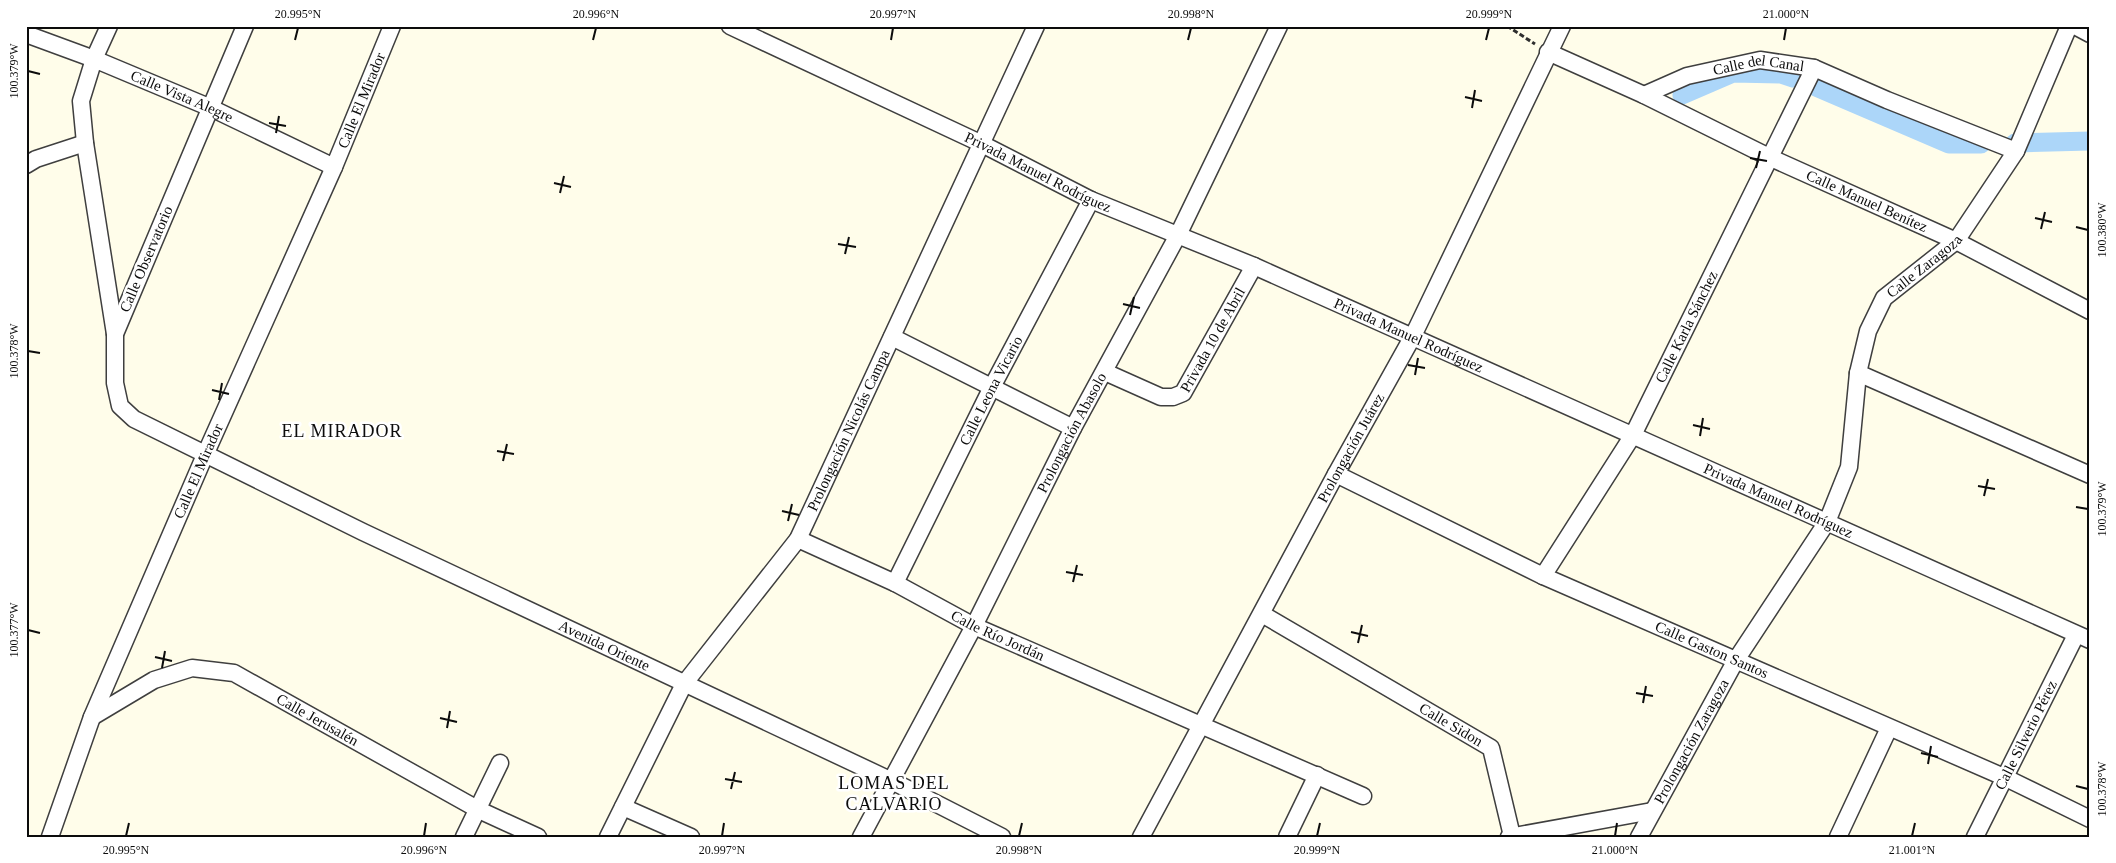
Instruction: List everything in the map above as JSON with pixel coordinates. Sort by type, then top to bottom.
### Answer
[{"type":"street","points":[[109,26],[94,59],[81,101],[85,143],[115,334]]},
{"type":"street","name":"Calle Observatorio","points":[[205,455],[134,420],[120,406],[115,383],[115,334],[245,26]]},
{"type":"street","name":"Calle El Mirador","points":[[50,837],[92,717],[205,455],[334,166],[392,26]]},
{"type":"street","name":"Privada Manuel Rodríguez","points":[[730,26],[980,143],[1091,200],[1254,266],[1413,336],[2083,638]]},
{"type":"street","name":"Prolongación Nicolás Campa","points":[[608,837],[684,684],[798,538],[1036,26]]},
{"type":"street","name":"Prolongación Abasolo","points":[[861,837],[974,626],[1073,428],[1178,235],[1279,26]]},
{"type":"street","name":"Prolongación Juárez","points":[[1141,837],[1336,474],[1413,336],[1562,26]]},
{"type":"street","name":"Calle Zaragoza","points":[[1827,522],[1849,467],[1858,373],[1868,331],[1884,298],[1956,241],[2016,150],[2069,26]]},
{"type":"street","points":[[2075,26],[2090,34]]},
{"type":"street","name":"Calle Vista Alegre","points":[[26,34],[94,59],[211,108],[334,166]]},
{"type":"street","points":[[1548,52],[1644,95]]},
{"type":"street","name":"Calle del Canal","points":[[1644,95],[1687,76],[1760,60],[1814,68],[1887,100],[2016,150]]},
{"type":"street","name":"Calle Karla Sánchez","points":[[1543,576],[1633,436],[1814,68]]},
{"type":"street","name":"Calle Manuel Benítez","points":[[1644,95],[1771,158],[1956,241],[2090,311]]},
{"type":"street","points":[[26,165],[36,159],[85,143]]},
{"type":"street","name":"Calle Leona Vicario","points":[[895,583],[992,387],[1091,200]]},
{"type":"street","name":"Privada 10 de Abril","points":[[1105,372],[1161,397],[1173,398],[1183,393],[1254,266]]},
{"type":"street","points":[[892,337],[1073,428]]},
{"type":"street","points":[[1858,373],[2090,475]]},
{"type":"street","name":"Avenida Oriente","points":[[205,455],[363,532],[892,781],[1002,837]]},
{"type":"street","name":"Calle Gaston Santos","points":[[1336,474],[1543,576],[2006,778],[2090,819]]},
{"type":"street","name":"Prolongación Zaragoza","points":[[1640,837],[1652,811],[1736,660],[1827,522]]},
{"type":"street","name":"Calle Río Jordán","points":[[798,538],[895,583],[974,626],[1364,796]]},
{"type":"street","name":"Calle Sidon","points":[[1262,614],[1491,748],[1511,836],[1652,811]]},
{"type":"street","name":"Calle Silverio Pérez","points":[[1976,837],[2006,778],[2083,638]]},
{"type":"street","name":"Calle Jerusalén","points":[[92,717],[154,680],[192,668],[234,673],[479,810],[538,837]]},
{"type":"street","points":[[1838,837],[1889,728]]},
{"type":"street","points":[[464,837],[479,810],[500,763]]},
{"type":"street","points":[[1287,837],[1317,775]]},
{"type":"street","points":[[623,807],[691,837]]},
{"type":"path","points":[[1507,26],[1548,52]]},
{"type":"waterway","points":[[1682,95],[1733,73],[1781,74],[1793,78]]},
{"type":"waterway","points":[[1816,87],[1949,144],[1981,144]]},
{"type":"waterway","points":[[2015,143],[2090,141]]},
{"type":"district","name":"EL MIRADOR","points":[[342,431]]},
{"type":"district","name":"LOMAS DEL CALVARIO","points":[[894,793]]}]
